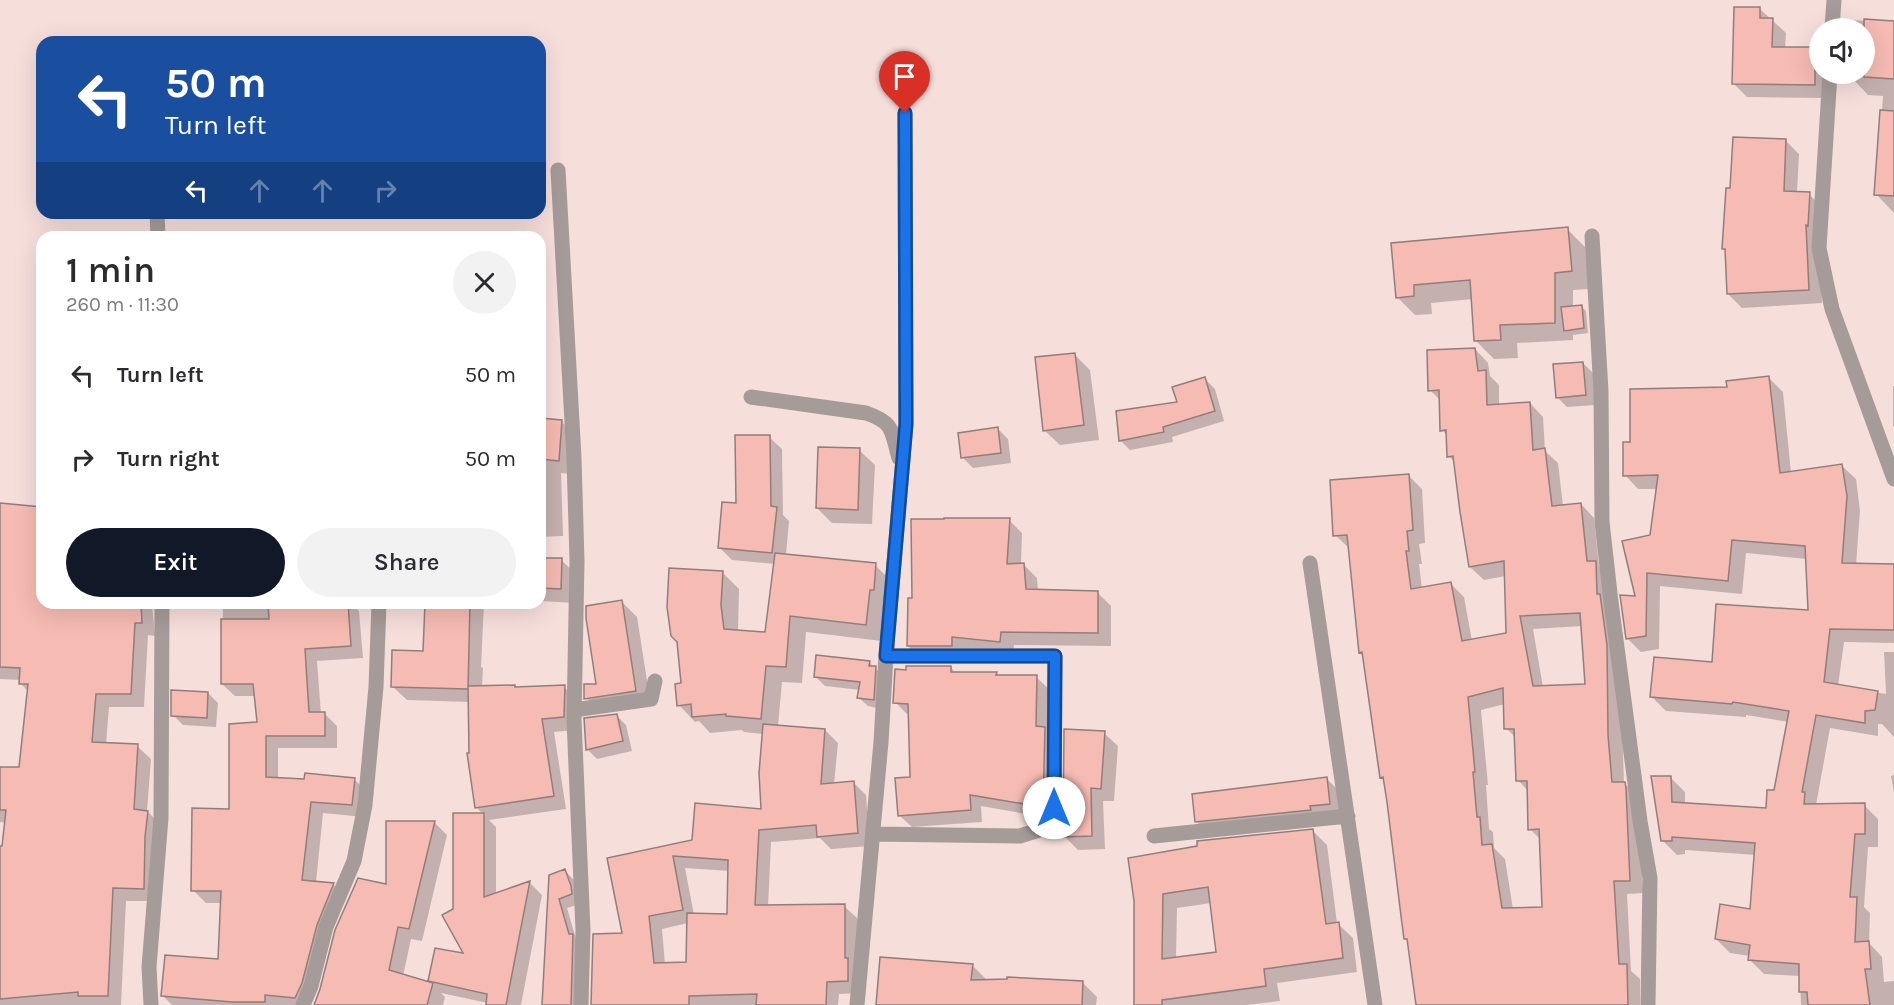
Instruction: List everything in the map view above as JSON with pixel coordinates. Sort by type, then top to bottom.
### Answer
[{"type":"street","points":[[1833,18],[1834,0]]},
{"type":"street","points":[[1829,84],[1820,248],[1832,309],[1894,479]]},
{"type":"street","points":[[857,1005],[881,742],[906,424],[905,113]]},
{"type":"street","points":[[558,170],[574,458],[577,561],[574,710],[584,930],[580,1005]]},
{"type":"street","points":[[1592,236],[1601,391],[1602,522],[1640,821],[1650,878],[1648,1005]]},
{"type":"street","points":[[751,397],[866,413],[883,419],[890,425],[902,466]]},
{"type":"street","points":[[1310,563],[1375,1005]]},
{"type":"street","points":[[151,1005],[149,967],[161,818],[162,609]]},
{"type":"street","points":[[303,1005],[311,986],[326,927],[354,861],[364,805],[375,687],[379,609]]},
{"type":"street","points":[[873,834],[1020,836],[1042,829],[1054,808],[1055,656],[886,656]]},
{"type":"street","points":[[574,710],[651,699],[656,681]]},
{"type":"street","points":[[1154,836],[1348,816]]},
{"type":"building","points":[[1734,7],[1760,7],[1760,18],[1773,18],[1772,47],[1809,47],[1809,84],[1815,85],[1732,84]]},
{"type":"building","points":[[1875,20],[1894,21],[1894,79],[1875,78]]},
{"type":"building","points":[[1880,110],[1894,111],[1894,196],[1874,195]]},
{"type":"building","points":[[1733,137],[1786,139],[1784,191],[1810,192],[1808,226],[1806,225],[1809,290],[1727,294],[1725,249],[1722,249],[1726,188],[1730,188]]},
{"type":"building","points":[[1568,227],[1572,271],[1555,273],[1555,323],[1500,325],[1501,340],[1474,341],[1470,280],[1414,285],[1414,296],[1396,298],[1391,243]]},
{"type":"building","points":[[1582,305],[1584,328],[1564,331],[1561,307]]},
{"type":"building","points":[[1475,348],[1478,371],[1486,370],[1487,405],[1530,402],[1533,450],[1545,448],[1552,506],[1581,503],[1587,561],[1596,561],[1597,594],[1600,594],[1607,645],[1608,735],[1612,782],[1625,782],[1626,788],[1630,881],[1614,881],[1619,964],[1627,964],[1628,1005],[1416,1005],[1407,939],[1404,939],[1383,777],[1380,778],[1362,652],[1359,653],[1347,535],[1333,536],[1330,480],[1409,474],[1413,530],[1407,531],[1409,551],[1406,551],[1411,589],[1451,582],[1462,641],[1506,633],[1504,561],[1469,567],[1453,456],[1447,457],[1446,430],[1440,431],[1439,390],[1428,391],[1427,350]],"holes":[[[1580,613],[1585,684],[1533,686],[1520,616]],[[1503,688],[1504,729],[1514,729],[1516,781],[1527,781],[1528,830],[1539,829],[1542,907],[1502,908],[1492,844],[1482,845],[1480,817],[1477,817],[1468,697]]]},
{"type":"building","points":[[1075,353],[1084,425],[1043,431],[1035,357]]},
{"type":"building","points":[[1583,362],[1586,395],[1556,398],[1553,364]]},
{"type":"building","points":[[1769,376],[1780,473],[1842,464],[1847,496],[1842,563],[1894,564],[1894,630],[1830,629],[1824,682],[1878,691],[1875,710],[1865,711],[1865,723],[1816,715],[1802,792],[1805,792],[1804,804],[1865,803],[1865,834],[1855,834],[1850,897],[1857,897],[1855,942],[1869,941],[1871,969],[1865,969],[1870,1005],[1808,1005],[1807,992],[1799,992],[1799,964],[1748,960],[1750,945],[1715,939],[1720,904],[1750,909],[1755,843],[1672,837],[1672,841],[1661,841],[1651,776],[1671,776],[1672,802],[1766,808],[1767,790],[1774,790],[1789,711],[1733,702],[1732,704],[1650,697],[1654,657],[1712,662],[1716,604],[1808,610],[1805,546],[1732,540],[1728,581],[1647,573],[1646,636],[1626,639],[1620,595],[1635,596],[1622,541],[1650,535],[1658,475],[1623,476],[1623,442],[1630,442],[1630,389],[1727,387],[1726,381]]},
{"type":"building","points":[[1205,377],[1215,411],[1163,427],[1164,432],[1119,441],[1116,411],[1177,402],[1172,387]]},
{"type":"building","points":[[546,419],[562,420],[559,461],[546,460]]},
{"type":"building","points":[[998,427],[1001,453],[961,458],[958,433]]},
{"type":"building","points":[[735,435],[770,435],[771,506],[777,507],[772,553],[718,548],[722,502],[736,503]]},
{"type":"building","points":[[818,447],[860,448],[858,510],[816,508]]},
{"type":"building","points":[[0,503],[36,506],[36,609],[141,609],[142,623],[135,623],[131,694],[96,694],[92,742],[138,744],[134,809],[148,811],[144,889],[113,888],[108,996],[78,996],[78,992],[0,999],[0,846],[2,846],[6,810],[0,810],[0,767],[19,767],[28,684],[19,684],[20,668],[0,667]]},
{"type":"building","points":[[1010,518],[1007,564],[1024,563],[1026,589],[1098,591],[1098,633],[1001,632],[1000,642],[952,637],[952,646],[907,646],[908,598],[912,598],[911,519]]},
{"type":"building","points":[[775,553],[876,563],[874,590],[870,590],[866,625],[790,616],[786,667],[766,666],[761,719],[726,716],[726,714],[692,717],[691,704],[677,706],[675,684],[681,683],[677,642],[671,636],[667,607],[669,568],[723,571],[721,605],[724,629],[765,632]]},
{"type":"building","points":[[546,558],[562,558],[561,589],[546,588]]},
{"type":"building","points":[[622,600],[636,691],[584,699],[584,684],[596,684],[586,606]]},
{"type":"building","points":[[268,609],[348,609],[351,646],[305,649],[309,712],[325,712],[325,736],[266,736],[266,777],[304,779],[305,773],[355,778],[352,805],[311,802],[302,880],[334,883],[317,925],[302,983],[295,998],[265,995],[265,1002],[232,1002],[161,996],[165,955],[218,959],[221,891],[191,891],[192,808],[229,809],[229,724],[257,722],[253,684],[221,684],[221,619],[269,619]]},
{"type":"building","points":[[425,609],[470,609],[468,689],[391,687],[392,650],[423,651]]},
{"type":"building","points":[[816,655],[870,661],[869,666],[876,666],[874,700],[857,698],[860,682],[814,677]]},
{"type":"building","points":[[906,666],[951,666],[951,672],[1037,675],[1036,726],[1045,727],[1043,807],[970,795],[971,810],[898,816],[895,778],[910,777],[908,704],[893,703],[895,669],[906,670]]},
{"type":"building","points":[[515,685],[515,687],[565,685],[564,717],[542,719],[554,796],[475,808],[467,753],[469,753],[468,686]]},
{"type":"building","points":[[171,690],[208,692],[207,718],[171,716]]},
{"type":"building","points":[[617,714],[623,741],[586,750],[584,718]]},
{"type":"building","points":[[763,724],[825,729],[821,784],[854,781],[858,833],[817,837],[816,825],[759,830],[755,905],[845,904],[845,958],[848,958],[848,981],[827,982],[826,1005],[756,1005],[757,994],[689,996],[689,1005],[591,1005],[593,934],[622,933],[607,858],[692,840],[695,803],[761,809],[759,773]],"holes":[[[673,856],[728,860],[727,914],[687,913],[686,962],[654,963],[649,916],[683,910]]]},
{"type":"building","points":[[1064,729],[1105,731],[1101,789],[1091,788],[1092,836],[1063,837]]},
{"type":"building","points":[[1327,777],[1330,804],[1310,806],[1311,810],[1195,822],[1192,794]]},
{"type":"building","points":[[453,813],[484,813],[484,897],[530,881],[506,1005],[486,1005],[487,994],[428,981],[435,948],[463,953],[442,915],[453,909]]},
{"type":"building","points":[[386,821],[435,821],[409,929],[398,927],[389,970],[433,983],[427,1005],[314,1005],[335,930],[358,878],[386,884]]},
{"type":"building","points":[[1313,829],[1326,924],[1339,922],[1343,958],[1264,969],[1266,986],[1162,1000],[1162,1005],[1134,1005],[1134,901],[1128,858],[1197,846],[1197,841]],"holes":[[[1208,887],[1216,952],[1162,959],[1163,894]]]},
{"type":"building","points":[[565,869],[572,894],[559,899],[569,934],[573,934],[571,1005],[542,1005],[549,875]]},
{"type":"building","points":[[880,957],[973,964],[971,980],[1007,979],[1007,977],[1083,981],[1082,1005],[876,1005]]},
{"type":"route","points":[[905,113],[906,424],[886,656],[1055,656],[1054,808]]}]
